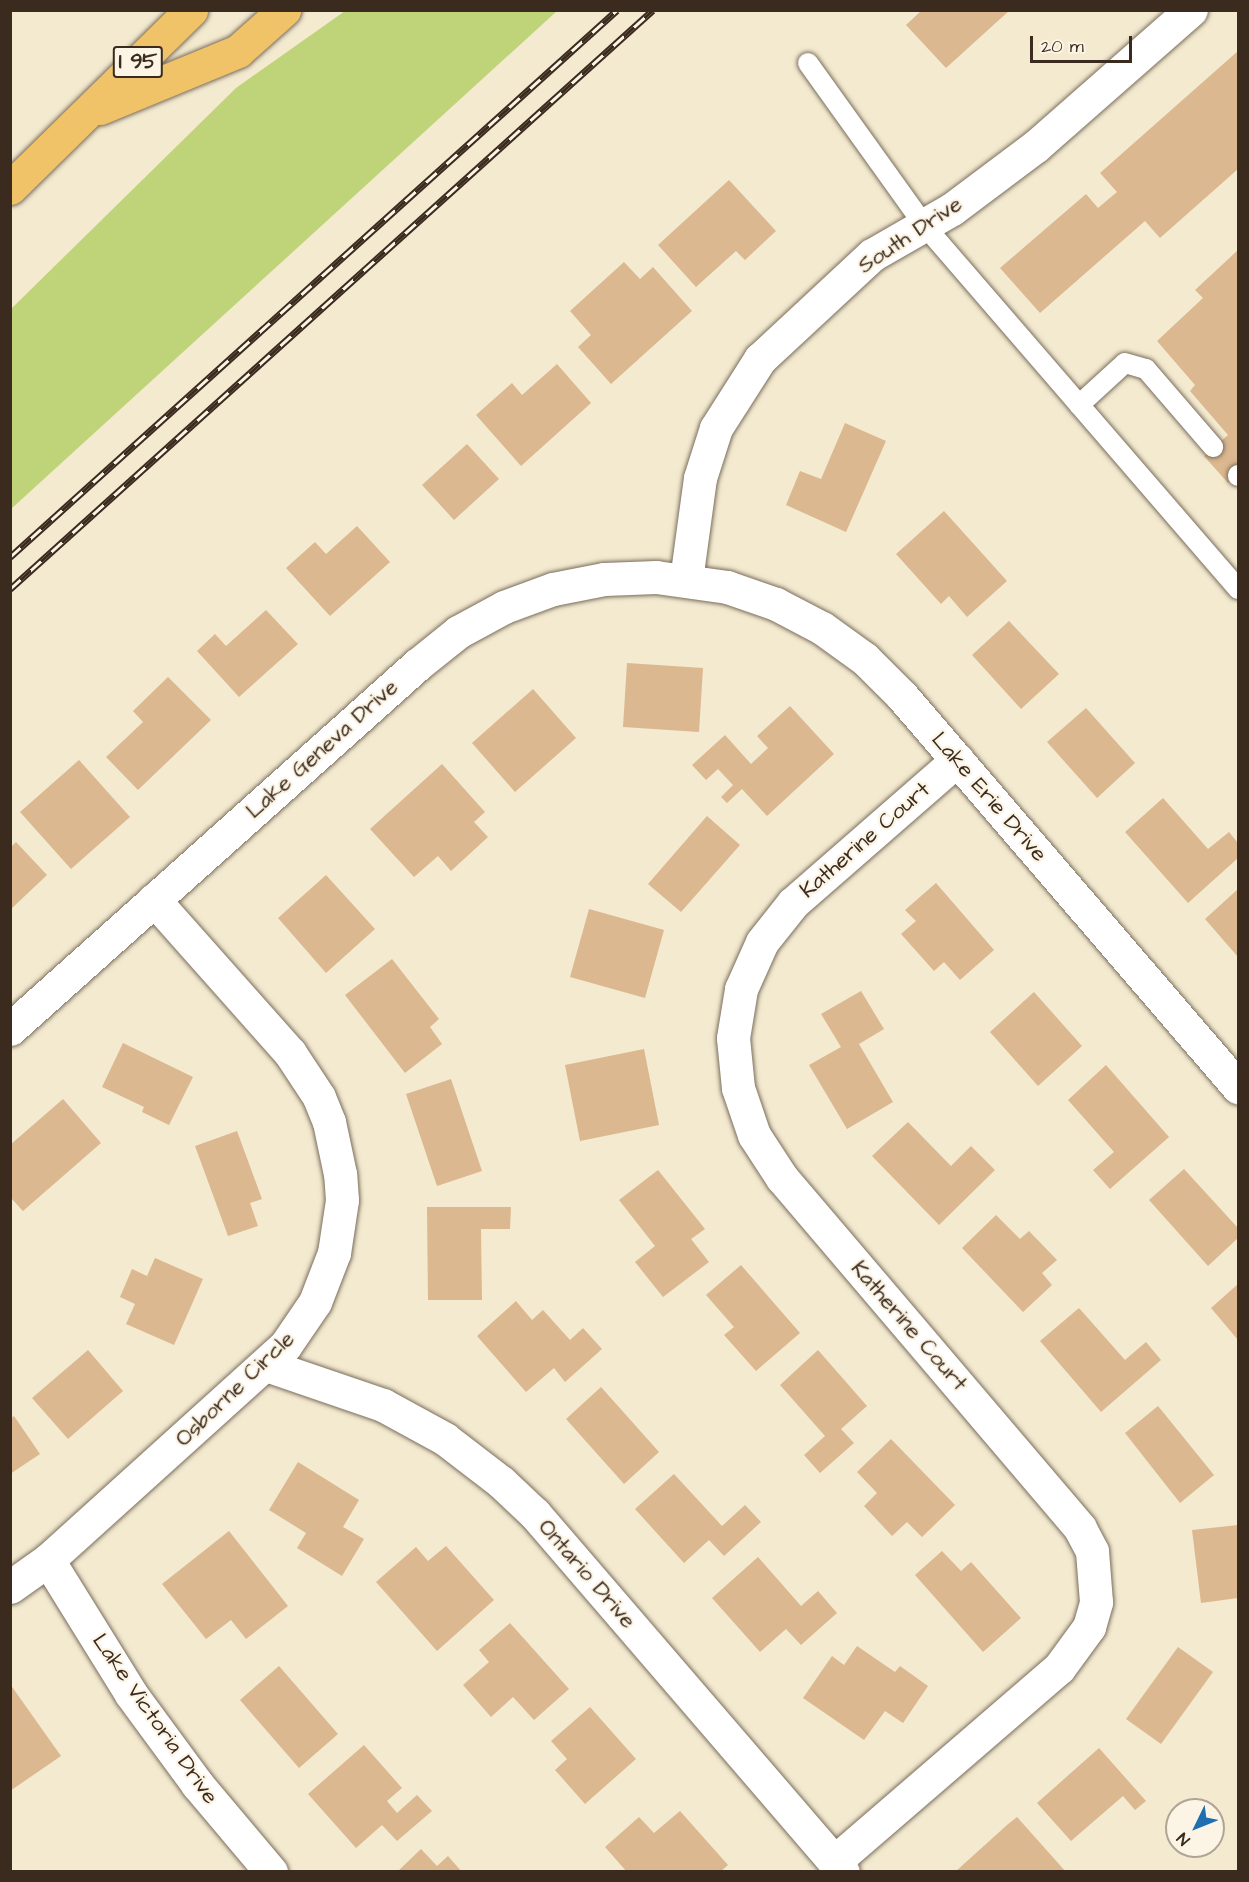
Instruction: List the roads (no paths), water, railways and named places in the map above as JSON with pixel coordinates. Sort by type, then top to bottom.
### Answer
[{"type":"highway","name":"I 95","points":[[10,188],[191,10]]},
{"type":"highway","points":[[84,114],[238,51],[284,10]]},
{"type":"street","name":"South Drive","points":[[686,580],[700,478],[716,428],[746,377],[780,338],[872,255],[924,225],[1036,146],[1191,10]]},
{"type":"street","name":"Lake Geneva Drive","points":[[10,1029],[417,664],[459,632],[504,607],[553,589],[604,579],[686,580]]},
{"type":"street","name":"Lake Erie Drive","points":[[686,580],[727,587],[776,604],[822,628],[865,659],[957,760],[1239,1087]]},
{"type":"street","name":"Katherine Court","points":[[839,1867],[1059,1668],[1089,1627],[1096,1602],[1094,1559],[1080,1528],[782,1179],[754,1135],[738,1088],[733,1038],[741,988],[762,942],[793,903],[957,760]]},
{"type":"street","name":"Osborne Circle","points":[[10,1587],[48,1560],[266,1365],[302,1325],[332,1261],[342,1200],[336,1148],[319,1097],[290,1053],[154,900]]},
{"type":"street","name":"Ontario Drive","points":[[266,1365],[383,1405],[445,1439],[501,1482],[535,1514],[839,1867]]},
{"type":"street","name":"Lake Victoria Drive","points":[[48,1560],[131,1694],[197,1784],[271,1872]]},
{"type":"lane","points":[[808,63],[924,225],[1239,589]]},
{"type":"lane","points":[[1079,405],[1125,363],[1146,369],[1213,447]]},
{"type":"railway","points":[[10,557],[617,10]]},
{"type":"railway","points":[[10,589],[653,10]]}]
